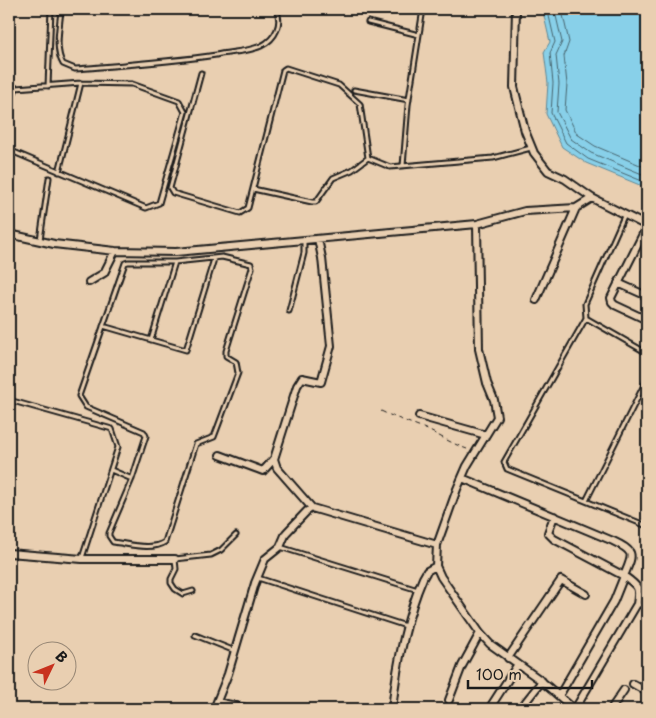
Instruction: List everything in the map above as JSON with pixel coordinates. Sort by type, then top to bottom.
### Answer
[{"type":"street","points":[[516,9],[514,87],[525,131],[534,153],[548,171],[565,179],[592,198],[647,226],[611,298],[612,302],[647,320]]},
{"type":"street","points":[[9,234],[40,241],[114,251],[176,252],[477,224],[525,211],[576,208],[592,198]]},
{"type":"street","points":[[536,300],[576,208]]},
{"type":"street","points":[[477,224],[479,349],[497,417],[462,478],[437,545],[436,566],[441,577],[480,633],[508,658],[542,681],[574,709],[637,604],[639,592],[638,586],[624,576],[554,539],[548,533],[554,516]]},
{"type":"street","points":[[220,455],[263,471],[274,459],[302,378],[321,382],[331,346],[322,258],[318,239]]},
{"type":"street","points":[[88,282],[104,273],[114,251]]},
{"type":"street","points":[[618,283],[647,296]]},
{"type":"street","points":[[419,416],[486,435]]},
{"type":"street","points":[[274,459],[277,468],[312,508],[437,545]]},
{"type":"street","points":[[462,478],[613,540],[629,550],[631,557],[614,600],[559,696]]},
{"type":"street","points":[[250,709],[215,706],[265,559],[280,546],[286,533],[312,508]]},
{"type":"street","points":[[9,553],[82,559],[175,559]]},
{"type":"street","points":[[392,709],[397,666],[406,626],[418,590],[427,571],[436,566]]},
{"type":"street","points":[[508,658],[561,580],[586,594]]},
{"type":"street","points":[[449,700],[462,666],[480,633]]},
{"type":"street","points":[[489,709],[518,664]]},
{"type":"street","points":[[520,709],[542,681]]},
{"type":"street","points":[[633,684],[647,692]]},
{"type":"street","points":[[610,709],[624,690]]},
{"type":"lane","points":[[48,86],[51,9]]},
{"type":"lane","points":[[61,9],[60,58],[63,64],[75,69],[166,62],[247,50],[261,46],[270,40],[279,27],[280,16],[276,9]]},
{"type":"lane","points":[[403,166],[408,100],[423,9]]},
{"type":"lane","points":[[368,22],[418,35]]},
{"type":"lane","points":[[201,73],[170,188],[172,193],[240,213],[248,208],[283,70],[286,68],[339,85],[360,104],[368,158]]},
{"type":"lane","points":[[59,172],[81,83]]},
{"type":"lane","points":[[9,106],[16,88],[81,83],[132,84],[179,101],[185,112],[159,203],[146,208],[9,150]]},
{"type":"lane","points":[[354,90],[408,100]]},
{"type":"lane","points":[[368,158],[390,167],[493,158],[532,148]]},
{"type":"lane","points":[[253,189],[316,202],[333,178],[352,170],[368,158]]},
{"type":"lane","points":[[40,241],[49,178]]},
{"type":"lane","points":[[624,215],[585,304],[586,318],[504,462],[507,469],[647,526]]},
{"type":"lane","points":[[289,311],[304,253],[304,240]]},
{"type":"lane","points":[[222,257],[252,264],[226,350],[226,356],[236,362],[238,373],[214,438],[196,444],[165,542],[160,546],[114,542],[109,536],[132,479],[146,436],[144,432],[86,406],[79,396],[125,263],[174,262],[222,257]]},
{"type":"lane","points":[[103,326],[186,350],[214,259]]},
{"type":"lane","points":[[151,340],[174,262]]},
{"type":"lane","points":[[586,318],[647,353]]},
{"type":"lane","points":[[586,501],[647,378]]},
{"type":"lane","points":[[9,400],[112,430],[118,447],[82,559]]},
{"type":"lane","points":[[111,470],[132,479]]},
{"type":"lane","points":[[194,591],[183,594],[175,589],[171,583],[171,578],[176,569],[175,559],[211,555],[221,550],[236,535]]},
{"type":"lane","points":[[280,546],[418,590]]},
{"type":"lane","points":[[257,578],[406,626]]},
{"type":"lane","points":[[637,604],[647,608]]},
{"type":"lane","points":[[194,635],[235,651]]},
{"type":"path","points":[[381,411],[400,420],[410,422],[451,443],[476,452]]},
{"type":"water","points":[[545,9],[647,9],[647,188],[586,163],[562,147],[546,114],[548,83],[544,52],[550,42],[544,16]]}]
